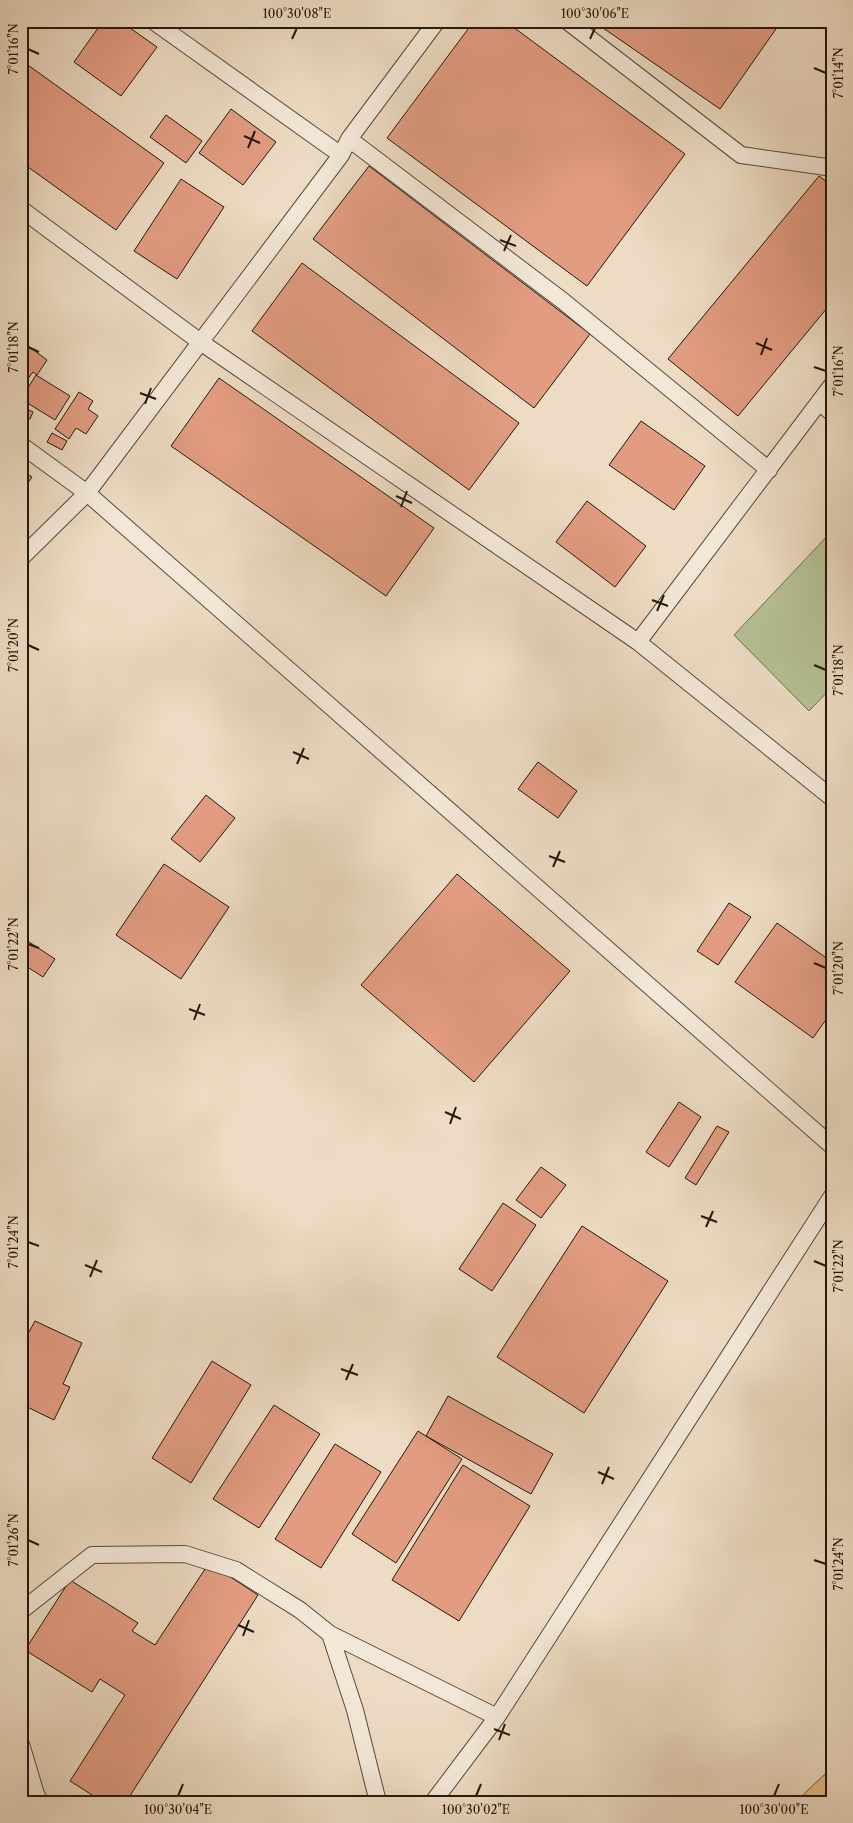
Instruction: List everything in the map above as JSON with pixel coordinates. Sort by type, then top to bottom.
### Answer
[{"type":"main road","points":[[816,1802],[832,1787]]},
{"type":"lane","points":[[153,21],[341,155]]},
{"type":"lane","points":[[21,558],[87,492],[341,155],[349,139],[437,21]]},
{"type":"lane","points":[[567,21],[741,155],[832,169]]},
{"type":"lane","points":[[349,139],[563,301],[769,470]]},
{"type":"lane","points":[[21,209],[200,341],[638,642],[832,798]]},
{"type":"lane","points":[[638,642],[832,385]]},
{"type":"lane","points":[[820,402],[832,414]]},
{"type":"lane","points":[[21,445],[87,492],[832,1146]]},
{"type":"lane","points":[[433,1802],[497,1717],[832,1196]]},
{"type":"lane","points":[[21,1611],[92,1555],[184,1554],[236,1570],[300,1610],[330,1634],[497,1717]]},
{"type":"lane","points":[[330,1634],[355,1710],[378,1802]]},
{"type":"lane","points":[[21,1744],[40,1802]]},
{"type":"green space","points":[[832,531],[832,687],[809,711],[734,635]]},
{"type":"building","points":[[103,21],[120,21],[157,47],[121,96],[74,62]]},
{"type":"building","points":[[474,21],[505,21],[685,154],[587,286],[387,138]]},
{"type":"building","points":[[593,21],[771,21],[778,26],[720,109]]},
{"type":"building","points":[[21,60],[164,163],[116,230],[21,162]]},
{"type":"building","points":[[231,109],[276,142],[243,185],[199,153]]},
{"type":"building","points":[[166,115],[202,141],[186,163],[150,137]]},
{"type":"building","points":[[369,166],[590,334],[534,408],[313,239]]},
{"type":"building","points":[[819,176],[832,186],[832,302],[738,416],[668,359]]},
{"type":"building","points":[[181,179],[224,207],[177,279],[134,251]]},
{"type":"building","points":[[302,263],[519,423],[469,490],[252,331]]},
{"type":"building","points":[[27,345],[47,360],[37,375],[33,372],[21,388],[21,353]]},
{"type":"building","points":[[36,375],[70,396],[55,420],[21,399]]},
{"type":"building","points":[[219,378],[434,528],[386,596],[171,446]]},
{"type":"building","points":[[79,392],[93,401],[88,409],[98,416],[86,434],[76,428],[69,439],[55,429]]},
{"type":"building","points":[[21,406],[33,412],[30,419],[21,415]]},
{"type":"building","points":[[641,421],[705,466],[674,510],[609,465]]},
{"type":"building","points":[[52,433],[67,441],[62,450],[47,442]]},
{"type":"building","points":[[21,470],[32,477],[21,493]]},
{"type":"building","points":[[587,501],[646,546],[615,587],[556,542]]},
{"type":"building","points":[[538,762],[577,791],[558,818],[518,789]]},
{"type":"building","points":[[206,795],[235,818],[200,862],[171,839]]},
{"type":"building","points":[[164,864],[229,907],[181,979],[116,935]]},
{"type":"building","points":[[457,874],[570,971],[474,1082],[361,985]]},
{"type":"building","points":[[729,903],[751,917],[718,965],[697,951]]},
{"type":"building","points":[[777,923],[832,962],[832,1011],[813,1038],[735,982]]},
{"type":"building","points":[[23,938],[55,959],[43,977],[21,963]]},
{"type":"building","points":[[679,1102],[701,1117],[669,1167],[646,1152]]},
{"type":"building","points":[[717,1126],[729,1132],[696,1185],[685,1178]]},
{"type":"building","points":[[541,1167],[566,1185],[541,1218],[516,1200]]},
{"type":"building","points":[[503,1203],[536,1225],[492,1291],[459,1269]]},
{"type":"building","points":[[582,1226],[668,1281],[584,1413],[497,1357]]},
{"type":"building","points":[[35,1321],[82,1343],[63,1384],[70,1387],[54,1420],[21,1404],[21,1328],[29,1332]]},
{"type":"building","points":[[212,1361],[251,1385],[191,1483],[152,1458]]},
{"type":"building","points":[[448,1396],[553,1454],[531,1494],[426,1436]]},
{"type":"building","points":[[274,1405],[320,1434],[259,1528],[213,1499]]},
{"type":"building","points":[[418,1431],[462,1459],[396,1563],[352,1534]]},
{"type":"building","points":[[335,1444],[381,1472],[321,1568],[275,1539]]},
{"type":"building","points":[[463,1465],[530,1506],[459,1621],[392,1580]]},
{"type":"building","points":[[209,1563],[258,1595],[126,1802],[103,1802],[70,1781],[125,1695],[100,1679],[92,1692],[25,1650],[70,1580],[138,1623],[132,1631],[155,1645]]}]
